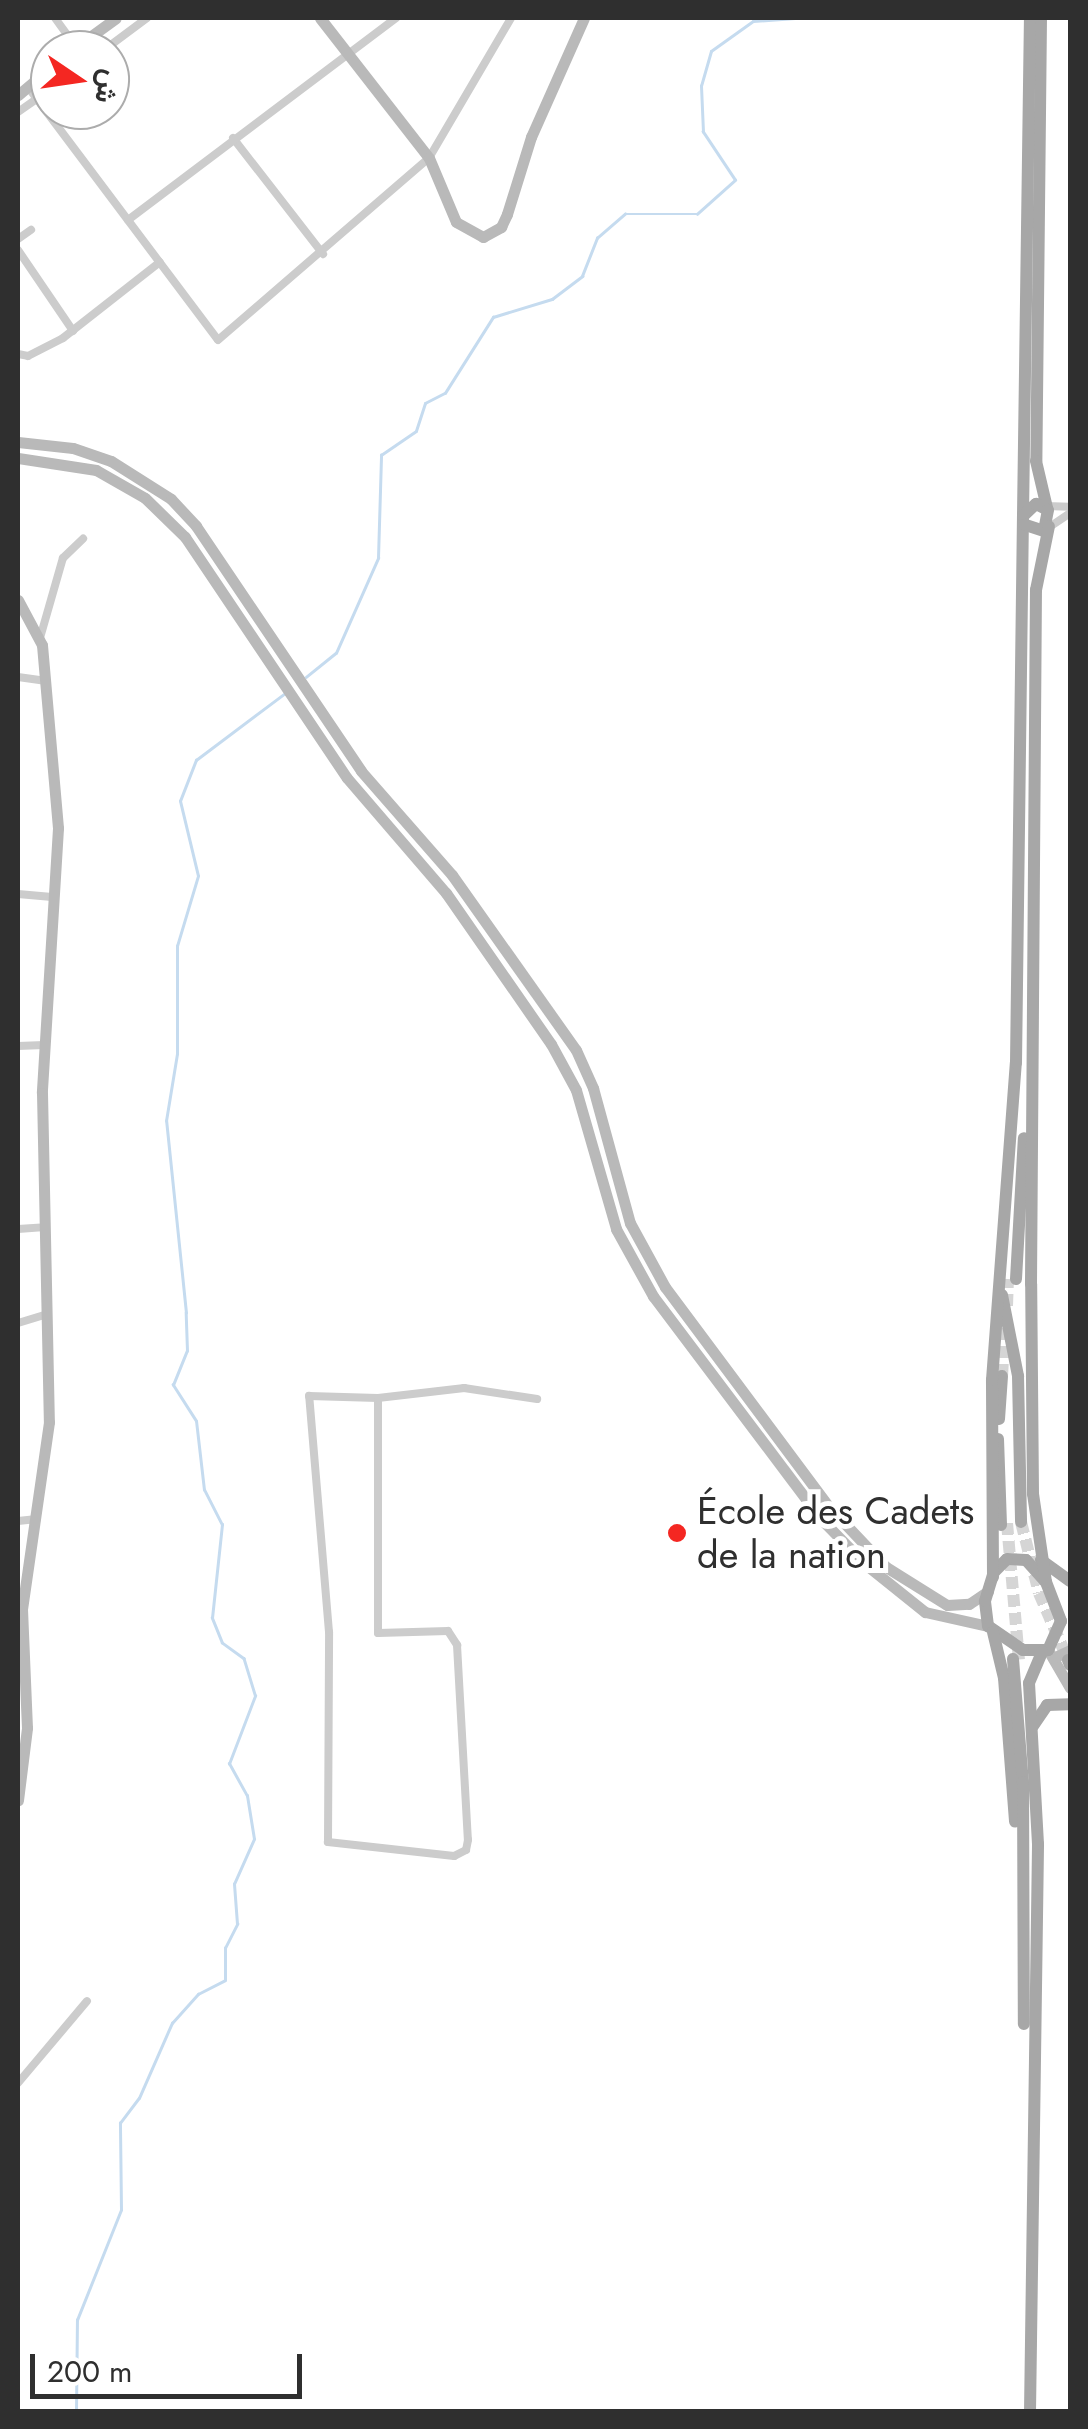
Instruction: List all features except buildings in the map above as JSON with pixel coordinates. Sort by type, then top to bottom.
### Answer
[{"type":"main road","points":[[1014,1523],[1018,1368],[1007,1278],[1016,1063],[1030,18]]},
{"type":"main road","points":[[1029,1930],[1038,1830],[1029,1684],[1048,1654],[1061,1621],[1041,1560],[1031,1284],[1036,590],[1047,516],[1036,461],[1041,18]]},
{"type":"main road","points":[[1024,520],[1036,532],[1047,516]]},
{"type":"main road","points":[[1024,520],[1047,516]]},
{"type":"main road","points":[[993,1576],[989,1477],[1033,1056]]},
{"type":"main road","points":[[1014,1523],[1022,1357],[1031,1284]]},
{"type":"main road","points":[[1006,1376],[1014,1523]]},
{"type":"main road","points":[[1029,1930],[1004,1678],[990,1629],[988,1591],[1001,1563],[1019,1558],[1034,1564],[1046,1582]]},
{"type":"main road","points":[[1041,1560],[1070,1581]]},
{"type":"main road","points":[[990,1629],[1048,1654]]},
{"type":"main road","points":[[1016,1659],[1029,1930],[1027,2412]]},
{"type":"main road","points":[[1032,1728],[1047,1705],[1070,1704]]},
{"type":"street","points":[[320,18],[429,158],[464,231],[483,236],[501,227],[530,137],[584,18]]},
{"type":"street","points":[[128,220],[396,18]]},
{"type":"street","points":[[60,130],[218,340],[323,254],[429,158],[511,18]]},
{"type":"street","points":[[232,138],[323,254]]},
{"type":"street","points":[[18,239],[30,230]]},
{"type":"street","points":[[18,250],[73,331]]},
{"type":"street","points":[[18,354],[28,356],[73,331],[160,262]]},
{"type":"street","points":[[18,442],[96,455],[171,499],[208,541],[368,780],[452,875],[585,1067],[626,1213],[652,1269],[830,1508],[886,1567],[933,1600],[962,1606],[988,1591]]},
{"type":"street","points":[[18,458],[96,470],[160,510],[196,550],[363,799],[438,883],[563,1062],[590,1129],[616,1229],[646,1286],[820,1519],[864,1564],[925,1612],[990,1629]]},
{"type":"street","points":[[1047,516],[1070,510]]},
{"type":"street","points":[[1047,516],[1070,510]]},
{"type":"street","points":[[40,638],[63,558],[82,538]]},
{"type":"street","points":[[18,600],[40,638],[44,653],[57,786],[55,898],[44,1045],[49,1438],[22,1609],[27,1728],[18,1800]]},
{"type":"street","points":[[18,677],[45,676]]},
{"type":"street","points":[[18,894],[55,898]]},
{"type":"street","points":[[18,1046],[44,1045]]},
{"type":"street","points":[[18,1229],[45,1227]]},
{"type":"street","points":[[18,1323],[47,1314]]},
{"type":"street","points":[[378,1398],[378,1634],[448,1631],[457,1645],[468,1840],[466,1850],[454,1856],[328,1842],[329,1632],[309,1396],[378,1398],[464,1388],[537,1399]]},
{"type":"street","points":[[18,1521],[36,1519]]},
{"type":"street","points":[[1061,1621],[1070,1633]]},
{"type":"street","points":[[1048,1654],[1070,1658]]},
{"type":"street","points":[[1048,1654],[1070,1688]]},
{"type":"street","points":[[18,2083],[87,2001]]},
{"type":"waterway","points":[[306,677],[336,653],[378,558],[381,455],[416,431],[425,403],[445,393],[493,317],[552,299],[582,276],[597,238],[625,214],[697,214],[735,180],[703,132],[701,86],[711,51],[753,21],[795,18]]},
{"type":"waterway","points":[[76,2412],[77,2320],[121,2210],[120,2123],[139,2098],[172,2023],[198,1994],[225,1980],[225,1948],[237,1924],[234,1884],[254,1839],[247,1796],[229,1764],[255,1696],[244,1659],[222,1643],[212,1618],[222,1525],[204,1490],[196,1421],[173,1385],[187,1351],[186,1313],[166,1121],[177,1054],[177,946],[198,876],[180,801],[196,760],[284,694]]},
{"type":"tunnel","points":[[1007,1306],[1008,1279]]},
{"type":"tunnel","points":[[1002,1376],[1005,1326]]},
{"type":"tunnel","points":[[1021,1522],[1039,1593],[1068,1660]]},
{"type":"tunnel","points":[[1007,1523],[1019,1659]]},
{"type":"place","name":"École des Cadets de la nation","points":[[677,1533]]}]
